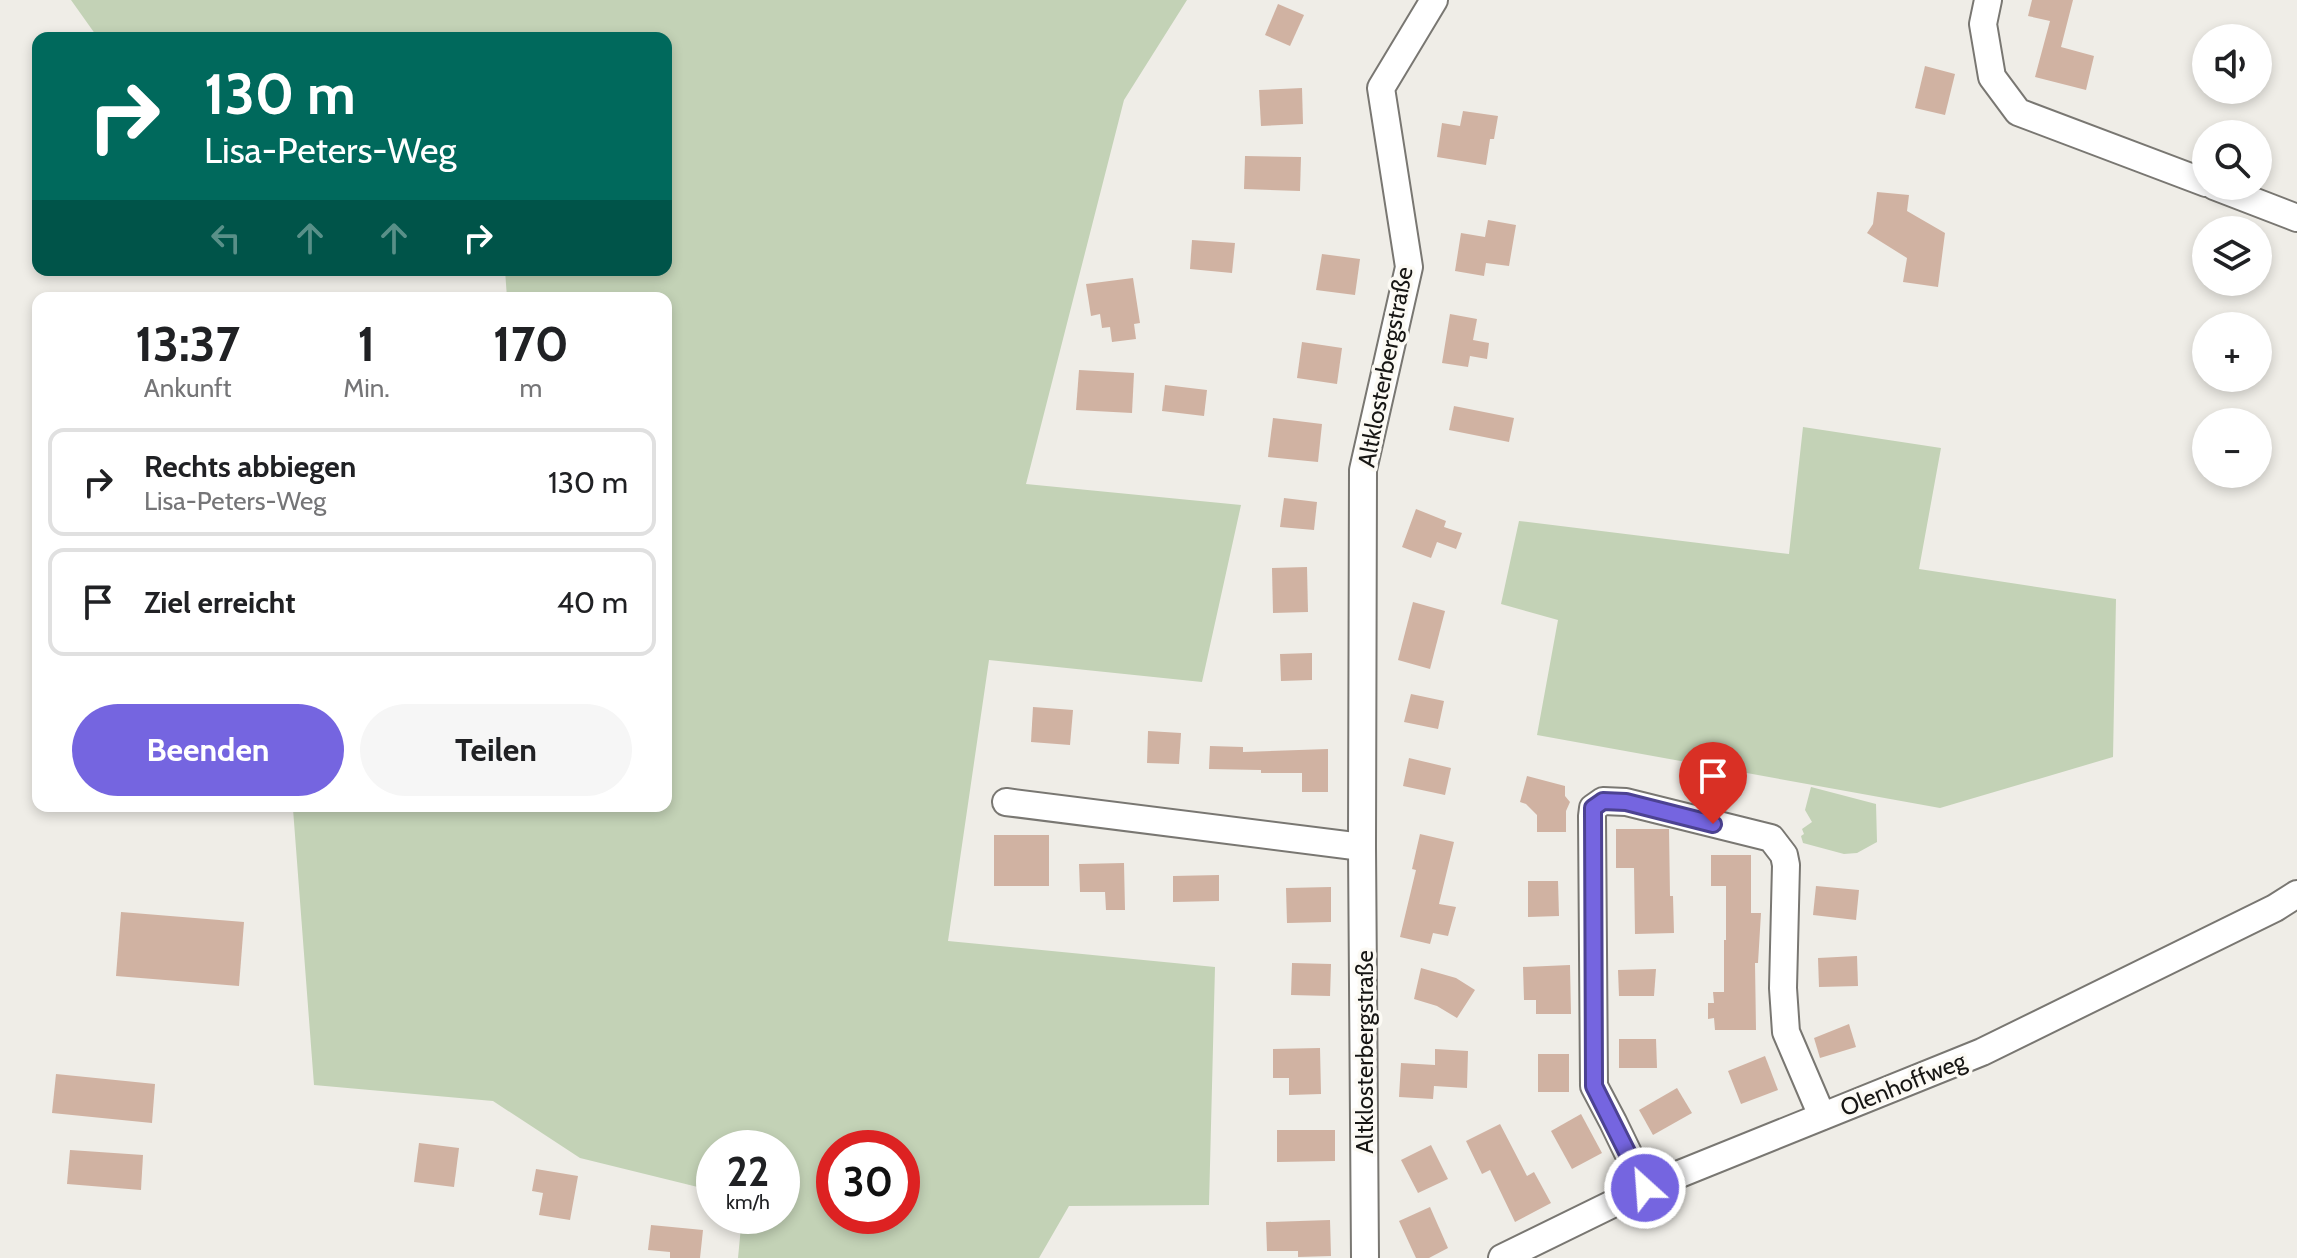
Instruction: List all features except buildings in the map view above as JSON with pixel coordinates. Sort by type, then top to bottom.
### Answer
[{"type":"street","name":"Altklosterbergstraße","points":[[1365,1258],[1363,470],[1409,267],[1381,88],[1434,0]]},
{"type":"street","points":[[1988,0],[1983,24],[1992,77],[2018,112],[2192,178]]},
{"type":"street","points":[[2250,200],[2297,218]]},
{"type":"street","points":[[1645,1188],[1594,1086],[1592,816],[1593,808],[1603,801],[1626,802],[1771,838],[1784,855],[1783,988],[1786,1032],[1822,1116]]},
{"type":"street","points":[[1006,802],[1362,847]]},
{"type":"street","name":"Olenhoffweg","points":[[1502,1258],[1645,1188],[1982,1052],[2275,908],[2297,894]]},
{"type":"green space","points":[[71,0],[1187,0],[1124,100],[1026,484],[1241,505],[1202,682],[989,660],[948,941],[1215,967],[1209,1205],[1069,1206],[1039,1258],[738,1258],[740,1234],[800,1234],[800,1130],[696,1130],[696,1187],[580,1158],[493,1101],[314,1085],[293,812],[672,812],[672,292],[507,292],[505,276],[672,276],[672,32],[94,32]]},
{"type":"green space","points":[[1803,427],[1941,448],[1919,569],[2116,599],[2113,757],[1940,808],[1537,735],[1558,620],[1501,604],[1519,521],[1789,554]]},
{"type":"green space","points":[[1811,787],[1876,804],[1877,842],[1857,853],[1844,854],[1803,843],[1802,829],[1812,822],[1805,810]]},
{"type":"route","points":[[1645,1188],[1594,1086],[1593,808],[1603,801],[1626,802],[1713,824]]}]
